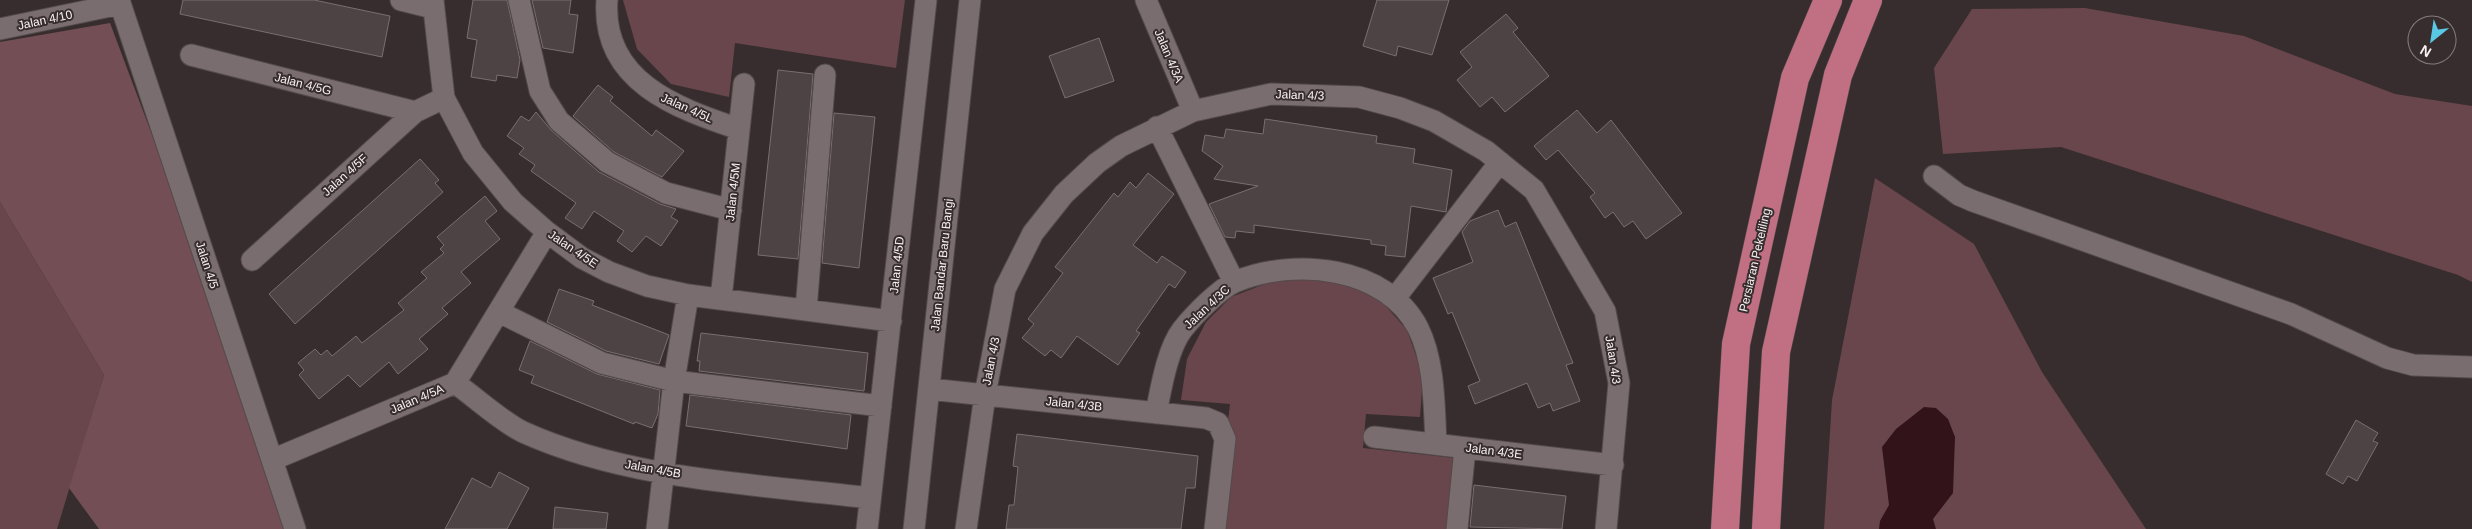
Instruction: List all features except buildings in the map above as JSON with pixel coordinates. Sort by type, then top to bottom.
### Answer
[{"type":"main road","name":"Persiaran Pekeliling","points":[[1725,529],[1736,344],[1795,78],[1828,0]]},
{"type":"main road","points":[[1766,529],[1776,352],[1838,75],[1868,0]]},
{"type":"street","points":[[401,0],[433,4]]},
{"type":"street","points":[[519,0],[540,91],[559,121],[607,162],[666,193],[731,210]]},
{"type":"street","name":"Jalan 4/5L","points":[[607,0],[606,14],[609,38],[633,76],[657,96],[693,113],[739,129]]},
{"type":"street","name":"Jalan 4/5D","points":[[867,529],[926,0]]},
{"type":"street","name":"Jalan Bandar Baru Bangi","points":[[914,529],[970,0]]},
{"type":"street","name":"Jalan 4/3A","points":[[1146,0],[1193,111]]},
{"type":"street","name":"Jalan 4/10","points":[[0,30],[119,2]]},
{"type":"street","name":"Jalan 4/5","points":[[119,2],[296,529]]},
{"type":"street","name":"Jalan 4/5E","points":[[433,4],[444,98],[473,153],[513,202],[547,232],[582,258],[609,272],[647,286],[688,295],[891,321]]},
{"type":"street","name":"Jalan 4/5G","points":[[191,55],[415,112]]},
{"type":"street","points":[[806,310],[825,75]]},
{"type":"street","name":"Jalan 4/5M","points":[[721,299],[744,84]]},
{"type":"street","name":"Jalan 4/3","points":[[966,529],[984,395],[1006,289],[1033,232],[1064,194],[1097,164],[1121,146],[1193,111],[1271,94],[1359,97],[1434,121],[1486,150],[1534,190],[1605,311],[1618,383],[1613,465],[1606,529]]},
{"type":"street","name":"Jalan 4/5F","points":[[252,260],[415,112],[444,98]]},
{"type":"street","points":[[1157,127],[1234,282]]},
{"type":"street","points":[[1395,298],[1500,162]]},
{"type":"street","points":[[1934,176],[1959,195],[1973,201],[2291,314],[2387,358],[2413,364],[2472,367]]},
{"type":"street","name":"Jalan 4/5A","points":[[272,460],[455,383],[547,232]]},
{"type":"street","name":"Jalan 4/3C","points":[[1156,413],[1164,374],[1182,331],[1212,299],[1234,282],[1260,274],[1296,269],[1328,271],[1377,286],[1395,298],[1407,310],[1419,330],[1432,376],[1436,444]]},
{"type":"street","points":[[657,529],[662,472],[674,381],[688,295]]},
{"type":"street","points":[[498,312],[602,363],[674,381],[881,406]]},
{"type":"street","name":"Jalan 4/5B","points":[[455,383],[522,431],[590,456],[662,472],[870,498]]},
{"type":"street","name":"Jalan 4/3B","points":[[929,389],[1206,418],[1218,423],[1226,440],[1215,529]]},
{"type":"street","name":"Jalan 4/3E","points":[[1374,437],[1613,465]]},
{"type":"street","points":[[1457,529],[1465,448]]},
{"type":"shaded area","points":[[623,0],[905,0],[896,68],[735,43],[729,97],[671,84],[637,49]]},
{"type":"shaded area","points":[[2085,8],[2244,36],[2395,94],[2472,106],[2472,282],[2458,275],[2061,147],[1943,154],[1934,68],[1972,9]]},
{"type":"shaded area","points":[[110,23],[300,529],[99,529],[69,488],[104,375],[0,202],[0,42]]},
{"type":"shaded area","points":[[1875,178],[1974,244],[2042,372],[2146,529],[1824,529],[1832,400]]},
{"type":"shaded area","points":[[0,202],[104,375],[57,529],[0,529]]},
{"type":"shaded area","points":[[1278,279],[1328,280],[1377,296],[1407,330],[1423,376],[1420,417],[1366,414],[1363,448],[1455,458],[1447,529],[1215,529],[1230,404],[1181,400],[1187,359],[1206,322],[1231,297]]},
{"type":"shaded area","points":[[1924,407],[1936,408],[1948,419],[1955,437],[1953,493],[1933,519],[1936,529],[1879,529],[1880,521],[1889,505],[1882,447],[1896,429]]}]
